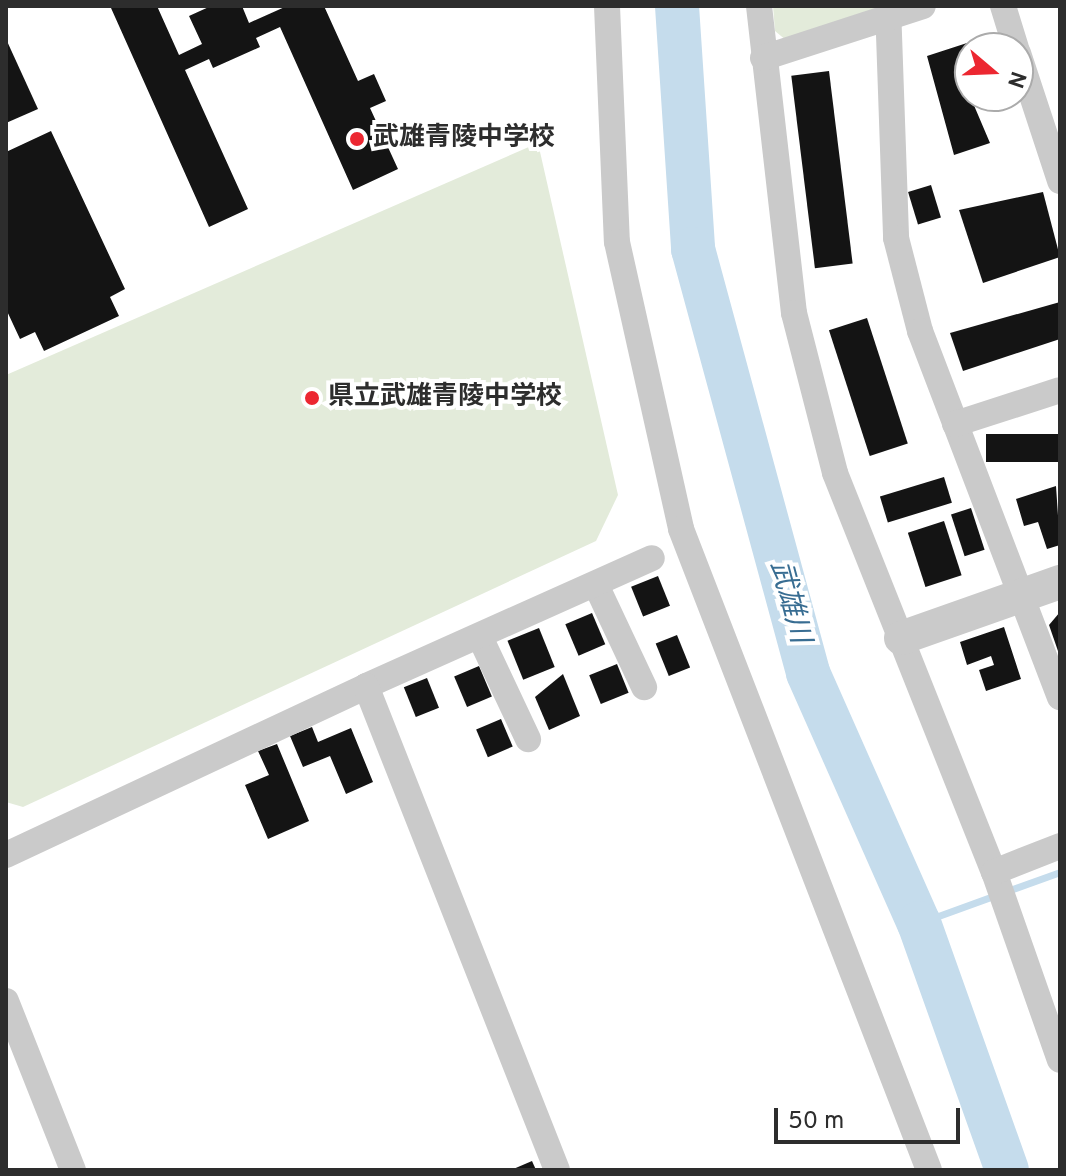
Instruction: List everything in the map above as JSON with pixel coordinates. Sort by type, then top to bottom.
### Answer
[{"type":"street","points":[[607,6],[617,242],[681,529],[794,835],[890,1057],[929,1170]]},
{"type":"street","points":[[759,6],[794,313],[835,473],[994,872],[1060,1060]]},
{"type":"street","points":[[763,58],[888,12],[923,6]]},
{"type":"street","points":[[1003,6],[1011,32]]},
{"type":"street","points":[[888,12],[896,238],[955,424],[1060,697]]},
{"type":"street","points":[[1034,102],[1060,181]]},
{"type":"street","points":[[955,424],[1060,390]]},
{"type":"street","points":[[6,855],[366,686],[652,558]]},
{"type":"street","points":[[901,638],[1060,582]]},
{"type":"street","points":[[596,585],[644,687]]},
{"type":"street","points":[[480,637],[528,739]]},
{"type":"street","points":[[366,686],[557,1170]]},
{"type":"street","points":[[994,872],[1060,846]]},
{"type":"street","points":[[6,1001],[73,1170]]},
{"type":"green space","points":[[773,6],[875,6],[875,11],[787,41],[775,31]]},
{"type":"green space","points":[[538,143],[618,495],[596,541],[23,807],[6,802],[6,375]]},
{"type":"building","name":"武雄青陵中学校","points":[[157,6],[179,55],[202,44],[189,16],[211,6],[242,6],[249,23],[287,6],[324,6],[358,81],[374,74],[386,101],[370,108],[398,169],[353,190],[280,27],[256,38],[260,47],[213,68],[209,59],[185,70],[248,209],[209,227],[111,8]]},
{"type":"building","points":[[6,39],[38,109],[6,123]]},
{"type":"building","points":[[954,47],[954,112],[977,112],[990,143],[954,155],[927,56]]},
{"type":"building","points":[[829,71],[853,264],[815,268],[791,76]]},
{"type":"building","points":[[51,131],[125,289],[110,297],[119,316],[44,351],[35,332],[20,339],[6,309],[6,152]]},
{"type":"building","points":[[931,185],[941,218],[918,225],[908,192]]},
{"type":"building","points":[[1043,192],[1060,257],[983,283],[959,210]]},
{"type":"building","points":[[1060,302],[1060,339],[963,371],[950,333]]},
{"type":"building","points":[[867,318],[908,444],[870,456],[829,330]]},
{"type":"building","points":[[986,434],[1060,434],[1060,462],[986,462]]},
{"type":"building","points":[[944,477],[952,503],[888,522],[880,497]]},
{"type":"building","points":[[1056,486],[1060,545],[1047,549],[1038,522],[1024,526],[1016,499]]},
{"type":"building","points":[[971,508],[985,550],[965,556],[951,514]]},
{"type":"building","points":[[944,521],[962,575],[925,587],[908,533]]},
{"type":"building","points":[[658,576],[670,606],[643,617],[631,587]]},
{"type":"building","points":[[1060,612],[1060,650],[1058,651],[1049,625]]},
{"type":"building","points":[[592,613],[605,644],[579,656],[565,624]]},
{"type":"building","points":[[1004,627],[1021,679],[986,691],[979,670],[994,665],[991,656],[967,665],[960,642]]},
{"type":"building","points":[[539,628],[555,667],[523,680],[507,641]]},
{"type":"building","points":[[677,635],[690,667],[669,676],[656,644]]},
{"type":"building","points":[[617,664],[629,693],[601,704],[589,675]]},
{"type":"building","points":[[479,666],[492,696],[467,707],[454,677]]},
{"type":"building","points":[[563,674],[580,716],[549,730],[535,697]]},
{"type":"building","points":[[427,678],[439,708],[416,717],[404,687]]},
{"type":"building","points":[[501,719],[513,747],[488,757],[476,730]]},
{"type":"building","points":[[312,727],[318,742],[351,728],[373,782],[346,794],[330,756],[303,767],[290,736]]},
{"type":"building","points":[[277,744],[309,821],[268,839],[245,785],[269,775],[258,751]]},
{"type":"building","points":[[532,1161],[536,1170],[511,1170]]},
{"type":"waterway","name":"武雄川","points":[[677,6],[693,249],[808,673],[919,923],[1007,1170]]},
{"type":"waterway","points":[[919,923],[1060,872]]},
{"type":"place","name":"武雄青陵中学校","points":[[357,139]]},
{"type":"place","name":"県立武雄青陵中学校","points":[[312,398]]}]
